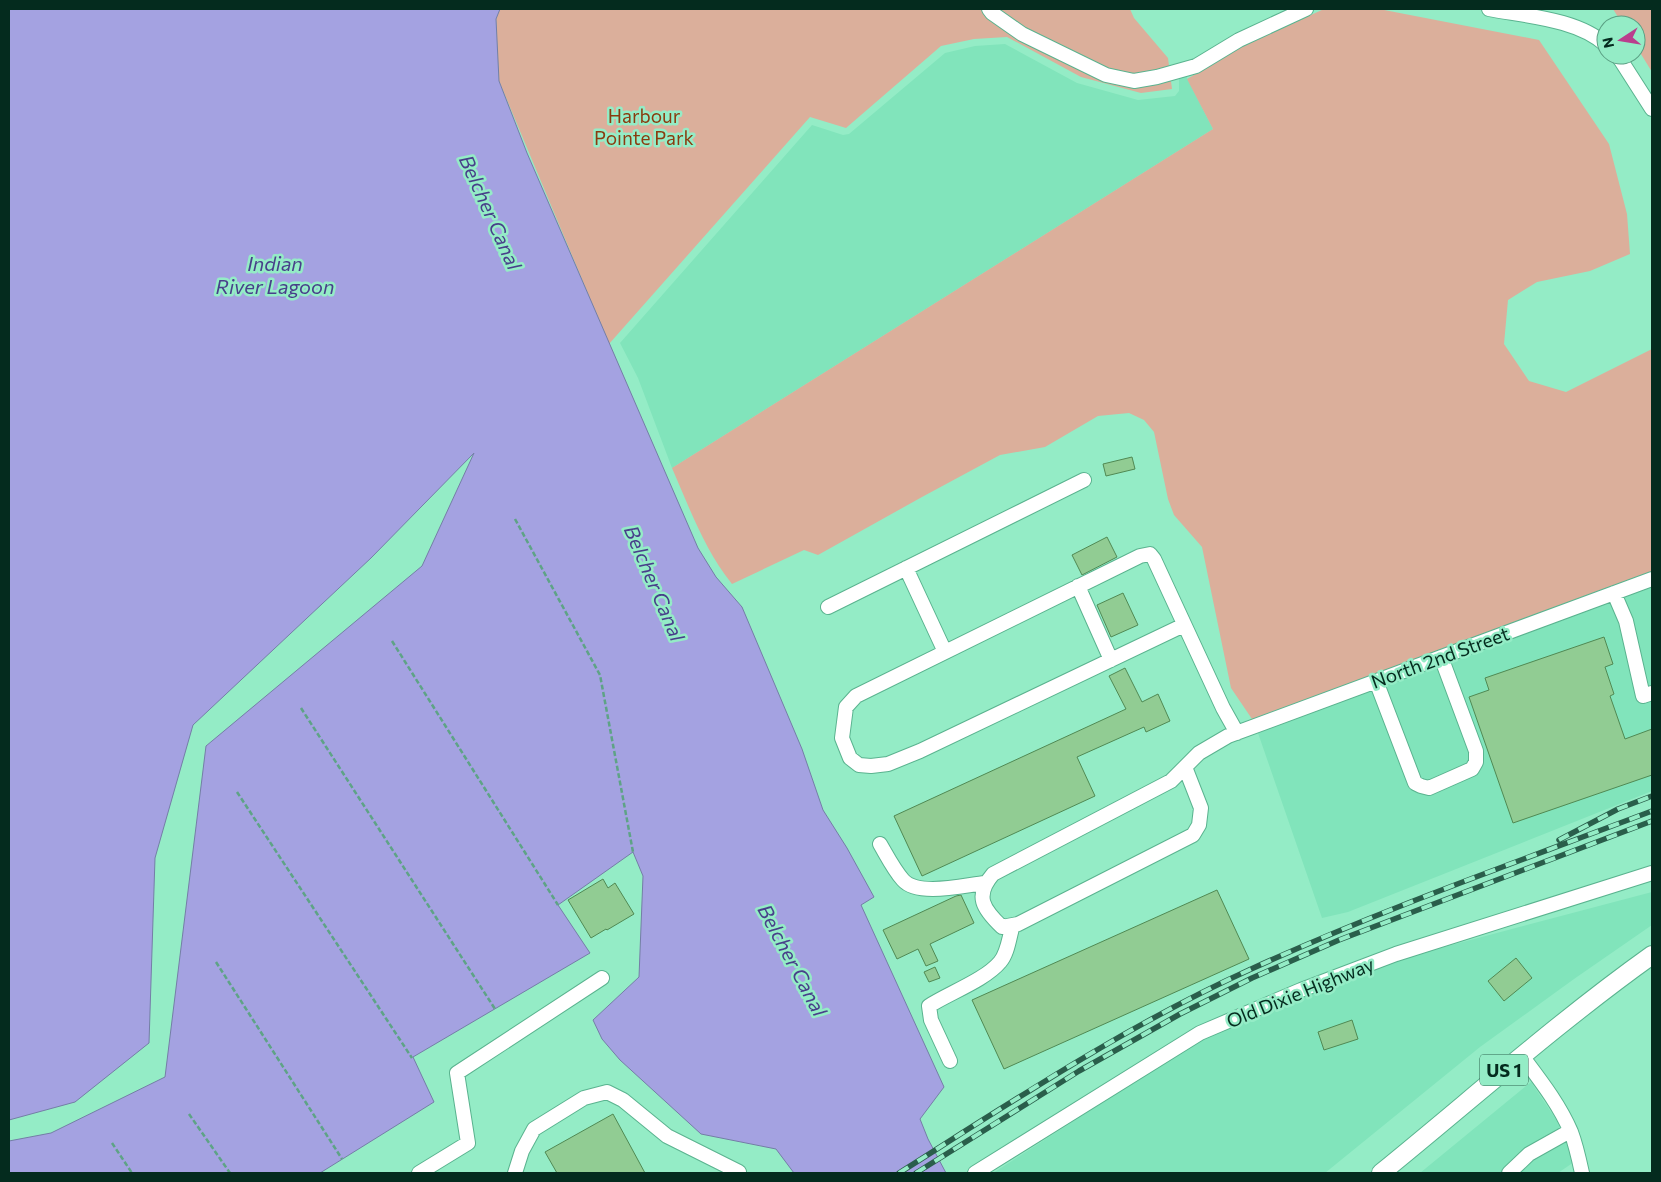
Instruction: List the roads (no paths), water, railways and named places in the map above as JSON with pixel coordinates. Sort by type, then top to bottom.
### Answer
[{"type":"main road","name":"US 1","points":[[1381,1173],[1522,1056],[1613,983],[1652,955]]},
{"type":"street","points":[[989,9],[1022,34],[1106,75],[1134,81],[1157,77],[1196,66],[1239,40],[1306,9]]},
{"type":"street","points":[[1489,9],[1560,22],[1596,37]]},
{"type":"street","points":[[1624,65],[1652,109]]},
{"type":"street","points":[[828,607],[1084,480]]},
{"type":"street","points":[[1184,625],[920,751],[888,764],[859,765],[850,758],[842,738],[846,707],[856,696],[1140,556],[1150,554],[1154,559],[1223,708],[1233,735]]},
{"type":"street","points":[[906,568],[945,652]]},
{"type":"street","name":"North 2nd Street","points":[[986,883],[993,874],[1171,781],[1199,753],[1233,735],[1652,579]]},
{"type":"street","points":[[1078,586],[1111,660]]},
{"type":"street","points":[[1614,593],[1626,621],[1643,696],[1652,694]]},
{"type":"street","points":[[1376,681],[1415,783],[1429,788],[1472,770],[1476,762],[1476,752],[1441,657]]},
{"type":"street","points":[[880,844],[904,882],[911,886],[929,889],[986,883],[981,895],[987,914],[1002,927],[1018,924],[1193,835],[1199,825],[1200,808],[1185,767]]},
{"type":"street","name":"Old Dixie Highway","points":[[975,1173],[1200,1032],[1301,990],[1396,954],[1652,873]]},
{"type":"street","points":[[950,1061],[931,1020],[929,1006],[984,976],[1000,962],[1005,953],[1013,925]]},
{"type":"street","points":[[419,1173],[468,1143],[457,1073],[602,978]]},
{"type":"street","points":[[1522,1056],[1546,1088],[1570,1131],[1578,1153],[1582,1173]]},
{"type":"street","points":[[515,1173],[522,1151],[534,1129],[584,1098],[607,1092],[623,1100],[667,1136],[739,1172]]},
{"type":"street","points":[[1509,1173],[1529,1154],[1570,1131]]},
{"type":"water","name":"Indian River Lagoon","points":[[9,9],[500,9],[496,19],[499,81],[527,153],[698,548],[716,577],[742,607],[802,749],[823,810],[874,897],[861,905],[944,1087],[920,1119],[946,1173],[794,1173],[776,1149],[701,1134],[620,1060],[602,1039],[593,1020],[639,977],[643,876],[633,852],[558,905],[590,953],[413,1057],[434,1102],[320,1173],[9,1173],[9,1141],[51,1133],[165,1077],[206,746],[422,566],[474,453],[371,558],[193,725],[155,858],[149,1043],[75,1102],[9,1120]]},
{"type":"railway","points":[[1559,840],[1618,809],[1652,796]]},
{"type":"railway","points":[[899,1173],[1071,1065],[1158,1015],[1203,992],[1348,927],[1652,811]]},
{"type":"railway","points":[[916,1173],[1079,1071],[1180,1014],[1252,978],[1339,940],[1652,821]]},
{"type":"park label","name":"Harbour Pointe Park","points":[[644,126]]},
{"type":"water label","name":"Belcher Canal","points":[[491,212]]},
{"type":"water label","name":"Belcher Canal","points":[[655,583]]},
{"type":"water label","name":"Belcher Canal","points":[[793,960]]}]
